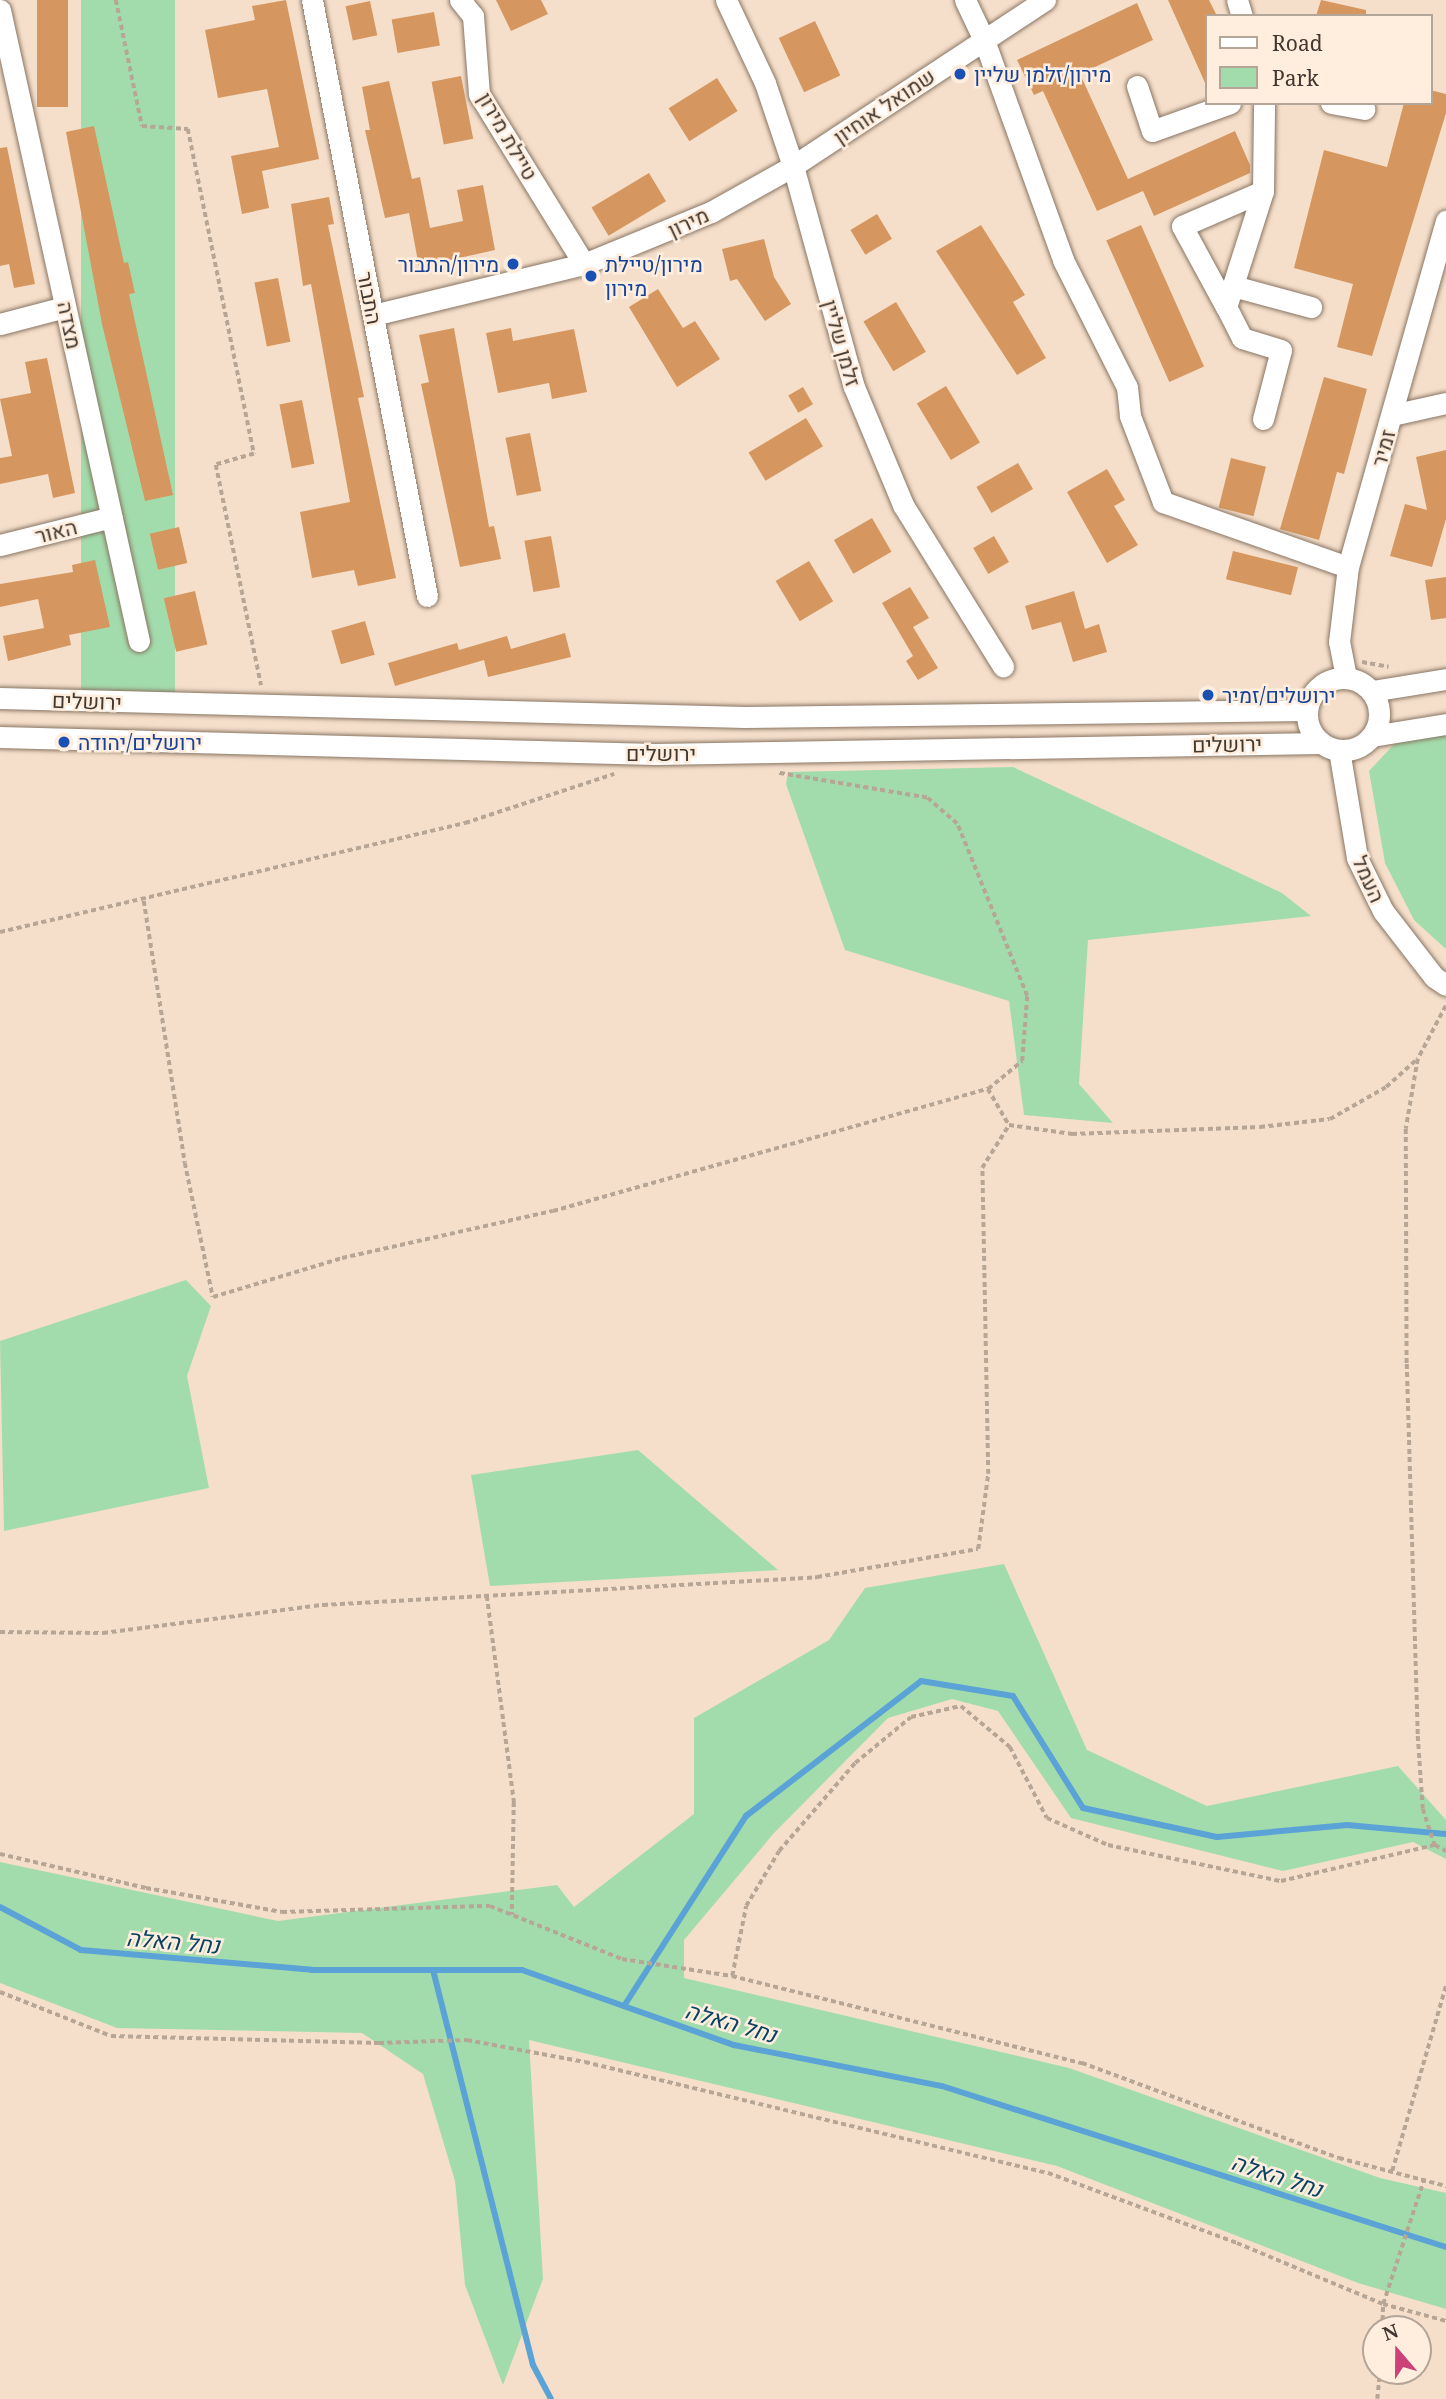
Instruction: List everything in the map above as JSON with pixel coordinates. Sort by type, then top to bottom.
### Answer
[{"type":"street","name":"התבור","points":[[312,0],[427,596]]},
{"type":"street","name":"טיילת מירון","points":[[460,0],[472,16],[479,94],[584,264]]},
{"type":"street","name":"זלמן שליין","points":[[726,0],[765,83],[793,166],[854,387],[903,505],[1003,666]]},
{"type":"street","points":[[965,0],[984,40],[1063,260],[1127,387],[1130,415],[1163,502],[1348,567]]},
{"type":"street","name":"שמואל אוחיון","points":[[793,166],[1045,0]]},
{"type":"street","name":"מצדה","points":[[0,10],[10,103],[65,307],[139,641]]},
{"type":"street","points":[[1137,86],[1152,131],[1224,105]]},
{"type":"street","points":[[1226,307],[1263,191],[1264,105]]},
{"type":"street","points":[[1342,105],[1364,109]]},
{"type":"street","name":"מירון","points":[[373,315],[584,264],[711,212],[793,166]]},
{"type":"street","points":[[1262,419],[1281,350],[1242,338],[1182,226],[1263,191]]},
{"type":"street","name":"זמיר","points":[[1344,668],[1341,602],[1348,567],[1446,221]]},
{"type":"street","points":[[1233,286],[1311,307]]},
{"type":"street","points":[[0,324],[65,307]]},
{"type":"street","points":[[1392,415],[1446,403]]},
{"type":"street","name":"האור","points":[[0,545],[112,517]]},
{"type":"street","points":[[1372,736],[1380,713],[1372,691],[1344,668],[1325,682],[1310,699],[1307,710],[1308,722],[1330,746],[1351,750],[1372,736],[1446,724]]},
{"type":"street","points":[[1372,691],[1446,679]]},
{"type":"street","name":"ירושלים","points":[[0,698],[266,708],[745,717],[1307,710]]},
{"type":"street","name":"ירושלים","points":[[0,737],[655,754],[1330,746]]},
{"type":"street","name":"העמל","points":[[1330,746],[1357,858],[1383,911],[1434,977],[1446,985]]},
{"type":"path","points":[[116,0],[142,126],[188,129],[254,454],[216,465],[266,708]]},
{"type":"path","points":[[1344,668],[1402,668]]},
{"type":"path","points":[[0,932],[144,901],[465,823],[621,771]]},
{"type":"path","points":[[144,901],[185,1163],[213,1297],[342,1258],[553,1211],[988,1089],[1022,1061],[1027,996],[957,824],[927,798],[764,771]]},
{"type":"path","points":[[1435,1845],[1423,1809],[1419,1748],[1407,1364],[1406,1129],[1418,1059],[1446,1006]]},
{"type":"path","points":[[1009,1125],[1072,1134],[1260,1127],[1330,1119],[1386,1087],[1418,1059]]},
{"type":"path","points":[[988,1089],[1009,1125]]},
{"type":"path","points":[[0,1633],[103,1633],[323,1605],[817,1577],[978,1549],[988,1474],[982,1168],[1009,1125]]},
{"type":"path","points":[[488,1597],[514,1802],[512,1915]]},
{"type":"path","points":[[732,1976],[746,1906],[779,1851],[855,1763],[911,1717],[961,1706],[1010,1747],[1046,1818],[1108,1845],[1281,1881],[1435,1845],[1446,1851]]},
{"type":"path","points":[[0,1854],[146,1888],[282,1912],[490,1906],[622,1959],[732,1976],[1082,2063],[1339,2158],[1446,2186]]},
{"type":"path","points":[[1392,2171],[1446,1985]]},
{"type":"path","points":[[0,1992],[111,2036],[379,2043],[467,2040],[585,2062],[1048,2173],[1237,2243],[1382,2304],[1446,2321]]},
{"type":"path","points":[[1382,2315],[1382,2304],[1424,2179]]},
{"type":"green space","points":[[81,0],[175,0],[175,701],[81,701]]},
{"type":"green space","points":[[1446,733],[1446,949],[1414,920],[1385,863],[1369,771],[1398,740]]},
{"type":"green space","points":[[1013,767],[1282,893],[1311,916],[1088,940],[1079,1084],[1113,1123],[1024,1115],[1009,1001],[845,950],[786,784],[788,772]]},
{"type":"green space","points":[[186,1280],[211,1306],[187,1376],[209,1488],[4,1531],[0,1341]]},
{"type":"green space","points":[[638,1450],[778,1570],[490,1586],[471,1475]]},
{"type":"green space","points":[[1004,1564],[1087,1750],[1207,1806],[1398,1766],[1446,1820],[1446,1859],[1413,1842],[1283,1871],[1071,1818],[998,1711],[952,1699],[888,1718],[774,1833],[684,1940],[684,1978],[1069,2068],[1380,2178],[1446,2193],[1446,2309],[1358,2283],[1057,2166],[529,2040],[543,2279],[503,2385],[465,2285],[455,2181],[423,2074],[362,2033],[117,2028],[0,1983],[0,1862],[278,1921],[557,1885],[574,1907],[694,1814],[694,1718],[829,1640],[865,1588]]},
{"type":"building","points":[[37,0],[68,0],[68,107],[37,107]]},
{"type":"building","points":[[286,0],[319,159],[262,171],[269,208],[242,214],[231,156],[279,147],[267,89],[218,98],[205,30],[255,20],[252,6]]},
{"type":"building","points":[[496,0],[541,0],[548,14],[511,31]]},
{"type":"building","points":[[1168,0],[1209,0],[1216,14],[1204,14],[1204,81]]},
{"type":"building","points":[[1321,0],[1366,10],[1366,14],[1317,14]]},
{"type":"building","points":[[370,1],[377,35],[353,40],[346,6]]},
{"type":"building","points":[[1137,3],[1153,40],[1080,74],[1128,179],[1235,131],[1250,165],[1250,173],[1154,216],[1143,191],[1097,211],[1043,91],[1034,95],[1017,60]]},
{"type":"building","points":[[434,12],[440,45],[398,53],[392,19]]},
{"type":"building","points":[[815,21],[840,75],[804,92],[779,38]]},
{"type":"building","points":[[461,76],[473,139],[444,145],[432,82]]},
{"type":"building","points":[[717,78],[738,111],[689,141],[669,108]]},
{"type":"building","points":[[389,81],[412,179],[420,177],[430,228],[463,221],[457,190],[483,185],[495,250],[419,267],[409,213],[385,218],[365,130],[370,130],[362,87]]},
{"type":"building","points":[[1432,90],[1446,94],[1446,113],[1372,356],[1337,347],[1353,284],[1294,268],[1324,150],[1387,167],[1403,105],[1432,105]]},
{"type":"building","points":[[94,126],[124,263],[128,262],[135,293],[129,294],[173,495],[145,501],[102,324],[66,132]]},
{"type":"building","points":[[7,147],[35,284],[14,288],[9,264],[0,266],[0,148]]},
{"type":"building","points":[[649,173],[666,201],[609,236],[592,208]]},
{"type":"building","points":[[329,197],[334,224],[328,225],[364,397],[358,398],[396,578],[358,586],[354,570],[312,578],[300,512],[350,502],[311,284],[303,286],[291,204]]},
{"type":"building","points":[[877,214],[892,239],[865,255],[850,230]]},
{"type":"building","points":[[981,225],[1025,295],[1013,302],[1046,358],[1017,375],[936,251]]},
{"type":"building","points":[[1141,225],[1204,367],[1169,382],[1106,240]]},
{"type":"building","points":[[764,239],[774,277],[791,304],[765,321],[737,279],[730,281],[722,249]]},
{"type":"building","points":[[278,278],[290,342],[267,346],[254,283]]},
{"type":"building","points":[[658,289],[683,328],[695,321],[720,359],[677,387],[629,307]]},
{"type":"building","points":[[896,302],[926,352],[893,371],[863,322]]},
{"type":"building","points":[[454,328],[489,527],[494,526],[501,559],[460,567],[421,384],[429,382],[419,335]]},
{"type":"building","points":[[511,328],[513,341],[574,329],[587,392],[552,399],[549,383],[498,393],[486,333]]},
{"type":"building","points":[[47,358],[75,493],[53,498],[48,474],[0,484],[0,458],[12,456],[0,399],[31,393],[25,362]]},
{"type":"building","points":[[1324,377],[1367,389],[1344,474],[1337,472],[1319,540],[1280,529]]},
{"type":"building","points":[[946,386],[980,443],[951,460],[917,404]]},
{"type":"building","points":[[803,387],[813,404],[798,413],[788,395]]},
{"type":"building","points":[[302,400],[314,464],[292,468],[279,404]]},
{"type":"building","points":[[806,418],[823,446],[766,481],[749,453]]},
{"type":"building","points":[[530,433],[541,491],[517,496],[505,438]]},
{"type":"building","points":[[1446,450],[1446,519],[1432,567],[1390,556],[1405,504],[1427,510],[1416,457]]},
{"type":"building","points":[[1231,458],[1266,467],[1254,516],[1219,507]]},
{"type":"building","points":[[1018,463],[1033,489],[991,513],[976,487]]},
{"type":"building","points":[[1107,469],[1125,500],[1114,506],[1138,545],[1107,563],[1067,492]]},
{"type":"building","points":[[872,518],[892,552],[853,574],[834,540]]},
{"type":"building","points":[[179,527],[187,563],[158,570],[150,534]]},
{"type":"building","points":[[551,536],[560,587],[533,592],[524,541]]},
{"type":"building","points":[[994,536],[1009,562],[988,574],[973,548]]},
{"type":"building","points":[[1233,551],[1298,567],[1291,595],[1226,579]]},
{"type":"building","points":[[95,560],[110,627],[69,635],[71,645],[8,661],[3,636],[44,628],[38,599],[0,607],[0,584],[73,572],[72,565]]},
{"type":"building","points":[[809,561],[833,601],[800,621],[776,581]]},
{"type":"building","points":[[1446,577],[1446,618],[1431,620],[1425,580]]},
{"type":"building","points":[[910,587],[929,618],[913,627],[938,668],[918,680],[906,661],[913,656],[882,603]]},
{"type":"building","points":[[195,591],[207,645],[176,652],[164,598]]},
{"type":"building","points":[[1074,591],[1085,629],[1099,624],[1107,652],[1073,662],[1061,622],[1032,630],[1025,606]]},
{"type":"building","points":[[365,621],[375,655],[341,664],[331,631]]},
{"type":"building","points":[[565,633],[571,657],[488,677],[484,660],[395,686],[388,663],[457,643],[459,650],[507,636],[511,649]]},
{"type":"waterway","points":[[624,2006],[746,1816],[921,1681],[1013,1696],[1083,1808],[1217,1837],[1347,1825],[1446,1834]]},
{"type":"waterway","name":"נחל האלה","points":[[0,1907],[81,1950],[312,1970],[522,1970],[734,2045],[942,2086],[1446,2247]]},
{"type":"waterway","points":[[433,1970],[533,2365],[551,2399]]},
{"type":"place","name":"מירון/זלמן שליין","points":[[960,74]]},
{"type":"place","name":"מירון/התבור","points":[[513,264]]},
{"type":"place","name":"מירון/טיילת מירון","points":[[591,276]]},
{"type":"place","name":"ירושלים/זמיר","points":[[1208,695]]},
{"type":"place","name":"ירושלים/יהודה","points":[[64,742]]}]
